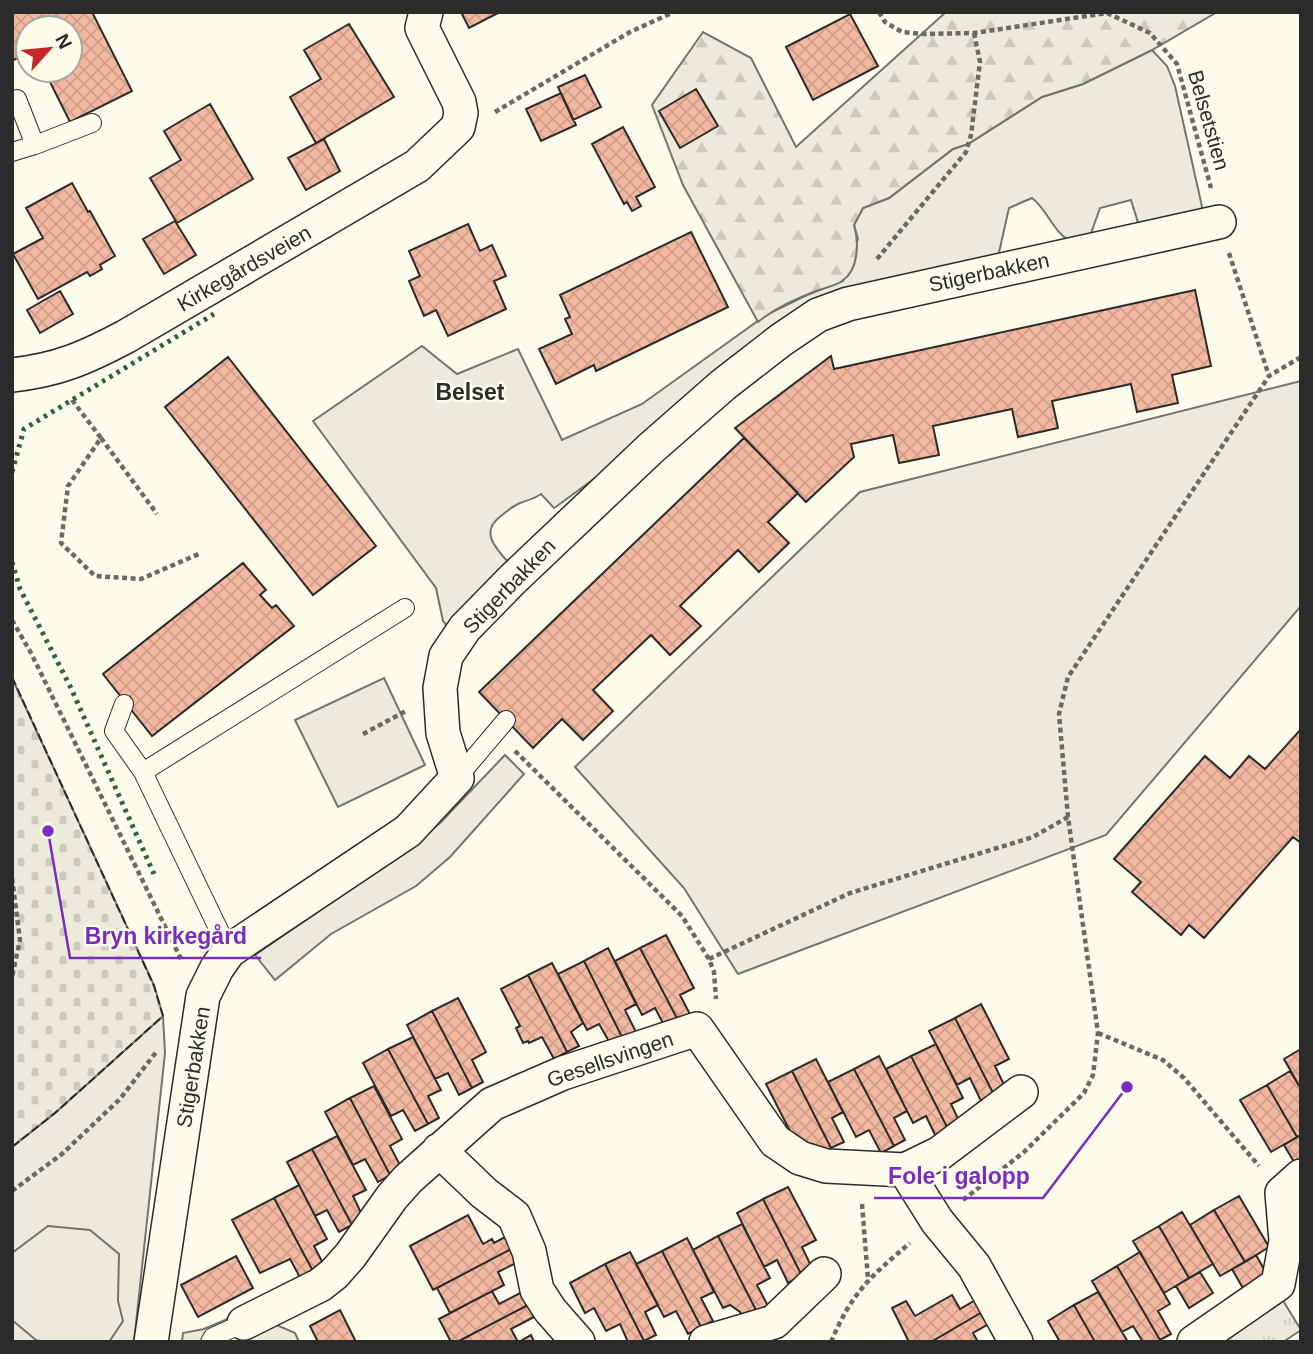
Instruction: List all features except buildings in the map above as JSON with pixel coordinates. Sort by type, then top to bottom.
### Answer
[{"type":"street","points":[[426,12],[422,28],[459,102],[461,113],[458,127]]},
{"type":"street","name":"Kirkegårdsveien","points":[[12,375],[52,370],[85,358],[125,337],[417,166],[458,127]]},
{"type":"street","name":"Stigerbakken","points":[[151,1342],[203,996],[229,951],[408,831],[457,778],[443,733],[442,668],[446,656],[465,628],[650,449],[723,385],[818,316],[848,304],[1219,222]]},
{"type":"street","name":"Gesellsvingen","points":[[244,1323],[320,1285],[334,1274],[392,1197],[439,1150],[492,1104],[563,1073],[697,1029],[775,1141],[800,1158],[826,1166],[905,1170],[940,1153],[1021,1092]]},
{"type":"street","points":[[439,1150],[484,1193],[514,1216],[529,1251],[537,1290],[550,1310],[578,1342]]},
{"type":"street","points":[[905,1170],[937,1221],[974,1266],[1016,1342]]},
{"type":"street","points":[[1194,1342],[1278,1284],[1286,1241],[1291,1184]]},
{"type":"street","points":[[706,1342],[774,1322],[824,1274]]},
{"type":"lane","points":[[17,99],[35,145]]},
{"type":"lane","points":[[12,152],[92,123]]},
{"type":"lane","points":[[143,772],[405,608]]},
{"type":"lane","points":[[124,704],[114,731],[143,772],[229,951]]},
{"type":"lane","points":[[457,778],[500,725]]},
{"type":"lane","name":"Gesellsvingen","points":[[210,1342],[213,1337],[244,1323]]},
{"type":"path","points":[[458,127],[497,111],[629,32],[674,12]]},
{"type":"path","name":"Belsetstien","points":[[878,12],[885,22],[902,32],[950,35],[974,33],[1107,13],[1150,33],[1177,64],[1219,222],[1269,376]]},
{"type":"path","points":[[874,263],[966,152],[971,135],[980,62],[974,33]]},
{"type":"path","points":[[831,1342],[844,1312],[868,1279],[1024,1152],[1084,1093],[1093,1075],[1098,1033],[1068,817],[1059,714],[1068,677],[1269,376],[1301,357]]},
{"type":"path","points":[[52,370],[157,514]]},
{"type":"path","points":[[101,438],[68,486],[61,543],[95,576],[141,579],[201,553]]},
{"type":"path","points":[[12,620],[32,653],[187,970],[203,996]]},
{"type":"path","points":[[363,734],[441,693]]},
{"type":"path","points":[[500,725],[681,916],[709,959],[714,972],[716,1002],[697,1029]]},
{"type":"path","points":[[709,959],[850,893],[1033,837],[1068,817]]},
{"type":"path","points":[[12,878],[20,940],[12,977]]},
{"type":"path","points":[[1098,1033],[1163,1060],[1291,1184]]},
{"type":"path","points":[[12,1191],[62,1154],[120,1099],[159,1048]]},
{"type":"path","points":[[859,1168],[868,1279]]},
{"type":"green space","points":[[946,12],[1217,12],[1152,50],[1083,84],[1042,97],[968,144],[953,149],[889,198],[863,208],[854,225],[856,255],[848,276],[836,284],[786,304],[758,322],[683,185],[652,105],[703,32],[751,58],[796,147]]},
{"type":"green space","points":[[1152,50],[1167,66],[1175,86],[1203,211],[1140,229],[1131,200],[1100,208],[1090,236],[1070,241],[1059,232],[1032,198],[1009,208],[998,257],[845,295],[554,508],[541,494],[517,504],[501,516],[491,527],[491,539],[509,563],[451,630],[443,621],[436,588],[313,421],[422,346],[457,374],[518,349],[562,440],[642,404],[766,315],[843,281],[858,239],[854,225],[863,208],[889,198],[953,149],[968,144],[1042,97],[1083,84]]},
{"type":"green space","points":[[1301,381],[1301,606],[1106,835],[738,974],[684,888],[575,767],[860,492]]},
{"type":"green space","points":[[12,678],[154,985],[163,1016],[55,1113],[12,1147]]},
{"type":"green space","points":[[163,1016],[165,1053],[134,1342],[12,1342],[12,1147],[55,1113]]},
{"type":"green space","points":[[1282,1299],[1301,1330],[1283,1342],[1215,1342]]},
{"type":"shaded area","points":[[384,678],[425,765],[338,807],[295,720]]},
{"type":"shaded area","points":[[505,755],[524,774],[450,857],[416,886],[331,934],[275,980],[255,955],[410,848],[440,823]]},
{"type":"shaded area","points":[[48,1226],[90,1230],[119,1254],[118,1301],[123,1321],[109,1342],[43,1342],[36,1340],[12,1320],[12,1253]]},
{"type":"shaded area","points":[[260,1305],[272,1323],[295,1333],[299,1342],[182,1342],[183,1333],[204,1329]]},
{"type":"hedge","points":[[12,472],[24,429],[214,314]]},
{"type":"hedge","points":[[12,562],[20,589],[70,686],[154,874]]},
{"type":"fence","points":[[12,677],[154,986],[163,1016],[55,1113],[12,1147]]},
{"type":"place","name":"Bryn kirkegård","points":[[48,831]]},
{"type":"place","name":"Fole i galopp","points":[[1127,1087]]},
{"type":"district","name":"Belset","points":[[470,392]]}]
